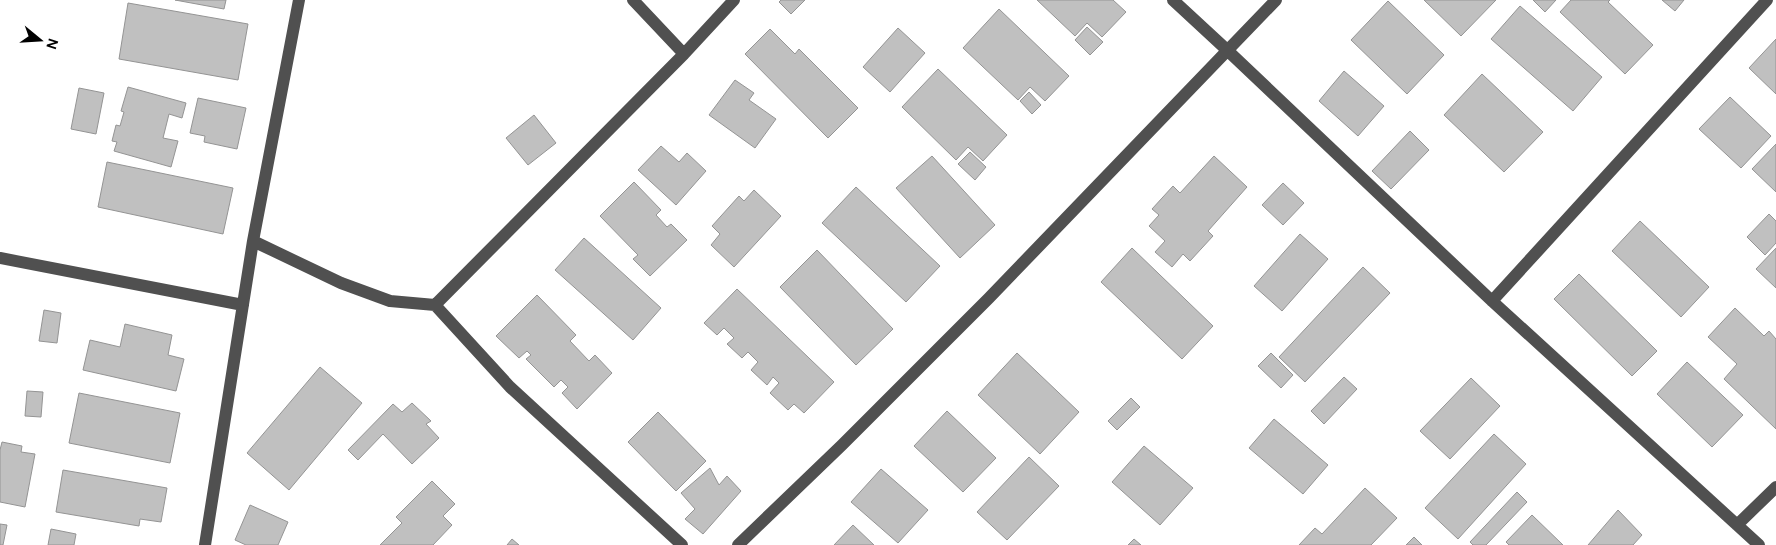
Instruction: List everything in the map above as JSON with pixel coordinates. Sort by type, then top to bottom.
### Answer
[{"type":"street","points":[[205,545],[253,241],[299,0]]},
{"type":"street","points":[[633,0],[684,54]]},
{"type":"street","points":[[435,306],[684,54],[734,0]]},
{"type":"street","points":[[1172,0],[1492,301],[1759,545]]},
{"type":"street","points":[[738,545],[842,445],[989,298],[1276,0]]},
{"type":"street","points":[[1492,301],[1767,0]]},
{"type":"street","points":[[253,241],[340,283],[390,301],[435,306],[510,387],[682,545]]},
{"type":"street","points":[[0,258],[243,305]]},
{"type":"street","points":[[1737,525],[1776,487]]},
{"type":"building","points":[[175,0],[226,0],[224,9]]},
{"type":"building","points":[[781,0],[805,0],[791,14],[779,2]]},
{"type":"building","points":[[1037,0],[1113,0],[1126,12],[1102,37],[1087,23],[1075,36]]},
{"type":"building","points":[[1424,0],[1496,0],[1461,36]]},
{"type":"building","points":[[1533,0],[1556,0],[1545,12]]},
{"type":"building","points":[[1571,0],[1610,0],[1608,2],[1653,45],[1625,74],[1560,12]]},
{"type":"building","points":[[1662,0],[1684,0],[1675,11]]},
{"type":"building","points":[[1388,1],[1444,55],[1407,94],[1351,40]]},
{"type":"building","points":[[128,3],[248,24],[238,80],[119,59]]},
{"type":"building","points":[[1520,6],[1602,77],[1573,111],[1491,39]]},
{"type":"building","points":[[999,9],[1069,76],[1045,101],[1030,87],[1018,100],[963,48]]},
{"type":"building","points":[[1087,27],[1103,42],[1090,55],[1075,40]]},
{"type":"building","points":[[898,28],[925,53],[890,92],[863,67]]},
{"type":"building","points":[[770,29],[795,54],[799,49],[858,108],[828,138],[745,54]]},
{"type":"building","points":[[1776,39],[1776,94],[1749,68]]},
{"type":"building","points":[[938,69],[1007,135],[983,161],[968,147],[956,160],[902,107]]},
{"type":"building","points":[[1344,71],[1384,106],[1358,136],[1319,101]]},
{"type":"building","points":[[1482,74],[1543,132],[1504,172],[1444,115]]},
{"type":"building","points":[[735,80],[754,93],[749,100],[776,119],[755,148],[709,115]]},
{"type":"building","points":[[128,87],[186,103],[182,118],[169,114],[163,138],[178,141],[171,167],[114,151],[117,142],[112,141],[116,125],[120,126],[124,112],[121,111]]},
{"type":"building","points":[[79,88],[104,93],[96,134],[71,129]]},
{"type":"building","points":[[1029,92],[1041,105],[1032,114],[1020,101]]},
{"type":"building","points":[[1730,97],[1771,136],[1741,168],[1699,129]]},
{"type":"building","points":[[198,98],[246,108],[237,149],[204,142],[205,136],[190,133]]},
{"type":"building","points":[[534,115],[556,143],[528,165],[506,138]]},
{"type":"building","points":[[1410,131],[1429,150],[1391,189],[1372,171]]},
{"type":"building","points":[[1776,144],[1776,192],[1752,169]]},
{"type":"building","points":[[661,146],[679,162],[687,153],[706,171],[676,205],[638,170]]},
{"type":"building","points":[[970,152],[986,167],[975,180],[958,164]]},
{"type":"building","points":[[932,156],[995,225],[960,258],[896,188]]},
{"type":"building","points":[[1214,156],[1247,187],[1208,231],[1213,236],[1190,261],[1183,254],[1172,267],[1155,252],[1165,241],[1149,226],[1159,215],[1152,209],[1173,186],[1180,193]]},
{"type":"building","points":[[107,162],[233,188],[223,234],[98,207]]},
{"type":"building","points":[[634,182],[661,210],[656,215],[667,227],[671,224],[687,240],[650,276],[633,259],[638,255],[600,216]]},
{"type":"building","points":[[1283,183],[1304,203],[1283,225],[1262,205]]},
{"type":"building","points":[[856,187],[940,266],[906,302],[822,223]]},
{"type":"building","points":[[754,190],[781,216],[734,267],[711,245],[720,234],[712,226],[739,196],[744,201]]},
{"type":"building","points":[[1769,214],[1776,221],[1776,243],[1765,255],[1747,237]]},
{"type":"building","points":[[1640,221],[1709,287],[1681,317],[1612,251]]},
{"type":"building","points":[[1300,234],[1328,259],[1282,311],[1254,286]]},
{"type":"building","points":[[584,238],[661,308],[633,340],[555,270]]},
{"type":"building","points":[[1132,248],[1213,326],[1182,359],[1101,282]]},
{"type":"building","points":[[1776,248],[1776,288],[1756,269]]},
{"type":"building","points":[[817,250],[893,329],[856,365],[780,287]]},
{"type":"building","points":[[1363,267],[1390,293],[1305,382],[1279,357]]},
{"type":"building","points":[[1579,274],[1657,351],[1632,376],[1554,299]]},
{"type":"building","points":[[737,289],[834,382],[804,413],[794,404],[788,410],[770,393],[779,383],[773,377],[767,385],[751,370],[758,362],[748,352],[742,358],[727,344],[734,338],[724,328],[717,335],[704,323]]},
{"type":"building","points":[[537,295],[576,335],[570,341],[589,361],[595,355],[612,373],[577,409],[562,393],[568,387],[561,380],[554,387],[526,359],[531,355],[527,351],[519,358],[496,336]]},
{"type":"building","points":[[1735,308],[1764,336],[1769,331],[1776,339],[1776,429],[1724,379],[1737,364],[1708,337]]},
{"type":"building","points":[[44,310],[61,313],[57,343],[39,341]]},
{"type":"building","points":[[125,324],[172,335],[168,355],[184,359],[176,391],[83,370],[90,340],[120,347]]},
{"type":"building","points":[[1017,353],[1079,412],[1040,454],[978,395]]},
{"type":"building","points":[[1271,353],[1293,375],[1281,388],[1258,366]]},
{"type":"building","points":[[1687,362],[1743,415],[1712,447],[1657,394]]},
{"type":"building","points":[[320,367],[362,403],[289,490],[247,453]]},
{"type":"building","points":[[1344,377],[1357,389],[1324,424],[1311,411]]},
{"type":"building","points":[[1471,378],[1500,406],[1450,459],[1420,431]]},
{"type":"building","points":[[27,391],[43,392],[41,417],[25,416]]},
{"type":"building","points":[[79,393],[180,413],[170,463],[69,443]]},
{"type":"building","points":[[1131,398],[1140,407],[1117,430],[1108,421]]},
{"type":"building","points":[[412,403],[431,421],[426,424],[439,438],[412,464],[383,434],[358,460],[348,450],[393,404],[402,412]]},
{"type":"building","points":[[947,411],[996,458],[963,492],[914,446]]},
{"type":"building","points":[[658,412],[706,461],[676,491],[628,442]]},
{"type":"building","points":[[1274,419],[1328,465],[1303,494],[1249,448]]},
{"type":"building","points":[[1494,434],[1526,464],[1458,539],[1425,508]]},
{"type":"building","points":[[2,442],[22,446],[21,452],[35,454],[25,507],[0,502],[0,450]]},
{"type":"building","points":[[1144,446],[1193,488],[1160,525],[1112,482]]},
{"type":"building","points":[[1029,457],[1059,486],[1007,540],[977,512]]},
{"type":"building","points":[[710,468],[719,485],[727,476],[741,491],[703,534],[685,519],[695,509],[681,493]]},
{"type":"building","points":[[881,469],[928,510],[898,543],[851,502]]},
{"type":"building","points":[[63,470],[167,488],[161,522],[140,519],[139,526],[56,512]]},
{"type":"building","points":[[432,481],[455,504],[443,516],[452,525],[433,545],[380,545],[402,523],[396,517]]},
{"type":"building","points":[[1365,488],[1397,518],[1371,545],[1299,545],[1315,528],[1322,534]]},
{"type":"building","points":[[1517,492],[1527,502],[1486,545],[1473,545],[1470,542]]},
{"type":"building","points":[[250,505],[288,522],[278,545],[246,545],[235,540]]},
{"type":"building","points":[[1618,510],[1642,535],[1633,545],[1588,545]]},
{"type":"building","points":[[1532,515],[1563,545],[1509,545],[1506,542]]},
{"type":"building","points":[[0,524],[7,525],[3,545],[0,545]]},
{"type":"building","points":[[853,525],[874,545],[834,545]]},
{"type":"building","points":[[51,529],[76,534],[74,545],[48,545]]},
{"type":"building","points":[[1414,537],[1422,545],[1406,545]]},
{"type":"building","points":[[512,539],[519,545],[507,545]]},
{"type":"building","points":[[1134,539],[1141,545],[1128,545]]}]
